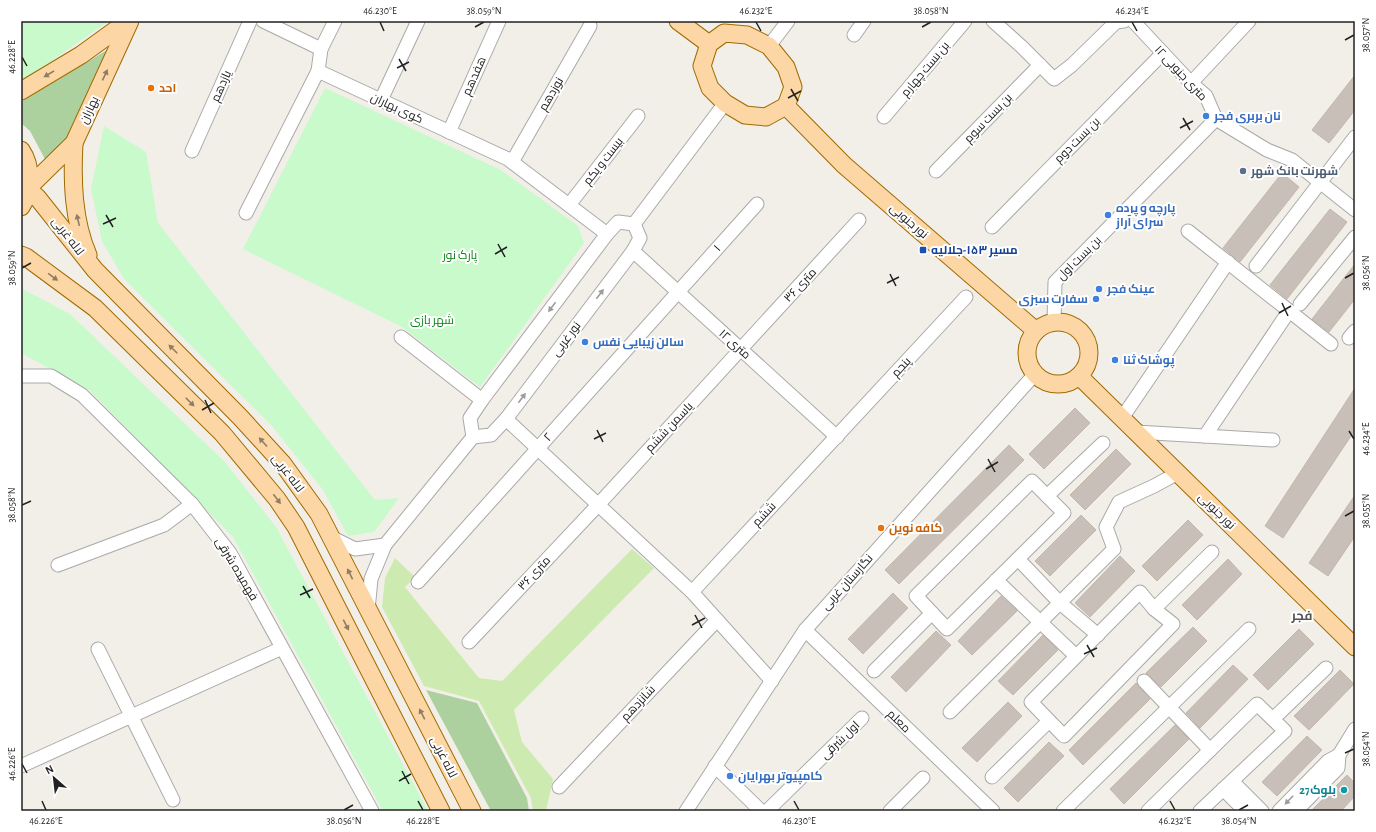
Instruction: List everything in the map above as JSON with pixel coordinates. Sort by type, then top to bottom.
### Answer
[{"type":"main road","name":"بهاران","points":[[21,91],[81,55],[129,21]]},
{"type":"main road","name":"بهاران","points":[[29,188],[74,143],[129,21]]},
{"type":"main road","points":[[678,21],[709,44]]},
{"type":"main road","points":[[724,33],[747,35],[769,46],[786,67],[793,87],[786,106],[766,117],[745,115],[725,103],[710,88],[702,66],[709,44],[724,33]]},
{"type":"main road","name":"نور جنوبی","points":[[786,106],[844,165],[1036,331]]},
{"type":"main road","points":[[74,143],[72,174],[74,201],[84,246],[95,270]]},
{"type":"main road","points":[[21,150],[29,169],[29,188],[24,203],[21,207]]},
{"type":"main road","name":"لاله غربی","points":[[29,188],[95,270],[241,418],[283,464],[318,514],[331,537],[472,811]]},
{"type":"main road","name":"لاله غربی","points":[[21,255],[95,308],[222,433],[278,499],[296,527],[441,811]]},
{"type":"main road","points":[[1054,322],[1063,322],[1072,325],[1080,331],[1086,339],[1089,349],[1085,368],[1079,376],[1062,384],[1043,380],[1035,374],[1027,357],[1029,343],[1036,331],[1044,325],[1054,322]]},
{"type":"main road","name":"نور جنوبی","points":[[1079,376],[1355,647]]},
{"type":"street","name":"یازدهم","points":[[192,151],[250,21]]},
{"type":"street","points":[[263,21],[321,49]]},
{"type":"street","points":[[246,213],[318,71],[321,49],[335,21]]},
{"type":"street","points":[[381,100],[418,21]]},
{"type":"street","name":"هفدهم","points":[[449,132],[499,21]]},
{"type":"street","points":[[769,46],[788,21]]},
{"type":"street","points":[[854,35],[864,21]]},
{"type":"street","name":"بن بست چهارم","points":[[884,117],[965,21]]},
{"type":"street","points":[[993,21],[1054,79],[1072,65],[1116,22],[1124,21]]},
{"type":"street","name":"۱۲ متری جنوبی","points":[[1133,21],[1190,83],[1206,96],[1216,119]]},
{"type":"street","points":[[1190,83],[1249,21]]},
{"type":"street","name":"نوزدهم","points":[[512,162],[590,26]]},
{"type":"street","name":"بن بست دوم","points":[[992,227],[1162,53]]},
{"type":"street","name":"بن بست سوم","points":[[936,171],[1040,65]]},
{"type":"street","name":"کوی بهاران","points":[[318,71],[508,159],[607,234]]},
{"type":"street","points":[[368,610],[371,579],[385,545],[473,437],[470,418],[482,400],[607,234],[618,222],[634,224],[725,103]]},
{"type":"street","name":"بیست و یکم","points":[[568,205],[638,116]]},
{"type":"street","points":[[1216,119],[1267,150],[1292,160],[1355,210]]},
{"type":"street","name":"بن بست اول","points":[[1054,322],[1055,282],[1216,119]]},
{"type":"street","points":[[1256,266],[1355,138]]},
{"type":"street","name":"۱","points":[[678,292],[757,204]]},
{"type":"street","name":"۳۶ متری","points":[[740,349],[859,220]]},
{"type":"street","name":"نور غربی","points":[[473,437],[491,435],[506,419],[633,251],[640,238],[634,224]]},
{"type":"street","points":[[1188,231],[1228,262],[1295,308],[1330,344]]},
{"type":"street","points":[[1206,436],[1295,308],[1355,237]]},
{"type":"street","name":"۱۲ متری","points":[[633,251],[837,437]]},
{"type":"street","points":[[1122,418],[1228,262]]},
{"type":"street","name":"۲","points":[[418,582],[678,292]]},
{"type":"street","name":"پنجم","points":[[837,437],[966,297]]},
{"type":"street","points":[[401,337],[482,400]]},
{"type":"street","name":"یاسمن ششم","points":[[598,505],[740,349]]},
{"type":"street","name":"نگارستان غربی","points":[[686,811],[805,630],[1035,374]]},
{"type":"street","name":"فهمیده شرقی","points":[[21,376],[51,376],[82,395],[192,504],[230,553],[372,811]]},
{"type":"street","points":[[506,419],[692,592],[772,681]]},
{"type":"street","points":[[1136,432],[1273,440]]},
{"type":"street","name":"ششم","points":[[692,592],[837,437]]},
{"type":"street","points":[[1047,496],[1103,443]]},
{"type":"street","points":[[950,712],[1114,549],[1106,527],[1119,502],[1178,473]]},
{"type":"street","points":[[1032,481],[1064,513],[1018,559],[947,629],[916,596],[1032,481]]},
{"type":"street","points":[[58,565],[164,525],[192,504]]},
{"type":"street","name":"۳۶ متری","points":[[469,642],[598,505]]},
{"type":"street","points":[[331,537],[355,549],[385,545]]},
{"type":"street","points":[[1154,609],[1212,552]]},
{"type":"street","points":[[1018,559],[1060,602],[1098,635]]},
{"type":"street","points":[[996,580],[1076,656]]},
{"type":"street","points":[[1140,592],[1154,609],[1173,624],[1064,736],[1031,702],[1140,592]]},
{"type":"street","points":[[874,671],[932,613]]},
{"type":"street","name":"شانزدهم","points":[[559,787],[717,620]]},
{"type":"street","points":[[1064,811],[1249,629]]},
{"type":"street","name":"معلم","points":[[805,630],[993,811]]},
{"type":"street","points":[[21,766],[282,648]]},
{"type":"street","points":[[98,649],[173,800]]},
{"type":"street","points":[[1274,720],[1326,668]]},
{"type":"street","points":[[1144,681],[1210,750]]},
{"type":"street","points":[[1148,811],[1257,704],[1285,731],[1200,811]]},
{"type":"street","name":"اول شرقی","points":[[766,811],[862,718]]},
{"type":"street","points":[[992,776],[1049,721]]},
{"type":"street","points":[[1296,811],[1338,768],[1339,755],[1355,729]]},
{"type":"street","points":[[1279,811],[1328,761],[1339,755]]},
{"type":"street","points":[[716,766],[761,811]]},
{"type":"street","points":[[890,811],[923,778]]},
{"type":"street","points":[[1227,785],[1245,811]]},
{"type":"street","points":[[1227,785],[1262,811]]},
{"type":"green space","points":[[21,21],[109,21],[21,82]]},
{"type":"green space","points":[[112,47],[67,139],[46,161],[30,131],[21,123],[21,102]]},
{"type":"green space","name":"پارک نور","points":[[325,88],[501,170],[578,226],[584,243],[480,387],[402,327],[243,249]]},
{"type":"green space","points":[[104,126],[146,152],[158,223],[375,500],[399,498],[374,532],[348,536],[323,490],[272,426],[124,279],[102,241],[91,189]]},
{"type":"green space","points":[[21,288],[70,314],[225,462],[276,527],[428,811],[383,811],[233,537],[89,390],[21,353]]},
{"type":"green space","points":[[632,549],[654,568],[514,710],[522,742],[553,779],[546,811],[533,811],[531,798],[479,701],[424,686],[382,607],[385,578],[395,558],[415,577],[405,587],[479,678],[502,681]]},
{"type":"green space","points":[[426,690],[477,703],[527,798],[529,811],[491,811]]},
{"type":"building","points":[[1355,75],[1355,110],[1329,143],[1312,130]]},
{"type":"building","points":[[1282,173],[1299,187],[1240,262],[1223,248]]},
{"type":"building","points":[[1330,209],[1347,222],[1287,299],[1270,285]]},
{"type":"building","points":[[1355,264],[1355,299],[1329,332],[1312,319]]},
{"type":"building","points":[[1355,388],[1355,430],[1283,538],[1265,526]]},
{"type":"building","points":[[1075,408],[1090,423],[1044,469],[1029,454]]},
{"type":"building","points":[[1009,445],[1024,460],[899,584],[885,570]]},
{"type":"building","points":[[1116,449],[1131,464],[1085,510],[1070,495]]},
{"type":"building","points":[[1355,495],[1355,536],[1328,576],[1309,563]]},
{"type":"building","points":[[1081,515],[1096,530],[1050,576],[1035,561]]},
{"type":"building","points":[[1188,520],[1203,535],[1157,581],[1142,566]]},
{"type":"building","points":[[1120,556],[1135,571],[1090,617],[1075,603]]},
{"type":"building","points":[[1228,559],[1242,574],[1197,620],[1182,605]]},
{"type":"building","points":[[893,593],[908,608],[863,654],[848,639]]},
{"type":"building","points":[[1001,596],[1017,611],[972,655],[958,641]]},
{"type":"building","points":[[1193,627],[1207,641],[1161,687],[1146,673]]},
{"type":"building","points":[[1299,629],[1314,644],[1268,690],[1253,675]]},
{"type":"building","points":[[936,631],[951,645],[906,692],[891,677]]},
{"type":"building","points":[[1043,635],[1058,650],[1013,695],[998,681]]},
{"type":"building","points":[[1233,665],[1248,679],[1200,728],[1186,713]]},
{"type":"building","points":[[1340,670],[1354,684],[1309,730],[1294,716]]},
{"type":"building","points":[[1136,683],[1150,699],[1083,765],[1069,750]]},
{"type":"building","points":[[1008,702],[1022,716],[977,762],[962,748]]},
{"type":"building","points":[[1175,725],[1189,739],[1124,804],[1110,789]]},
{"type":"building","points":[[1307,736],[1322,750],[1277,796],[1262,782]]},
{"type":"building","points":[[1049,742],[1064,756],[1018,802],[1004,788]]},
{"type":"building","name":"بلوک27","points":[[1347,775],[1355,783],[1355,796],[1341,811],[1311,811]]},
{"type":"place","name":"احد","points":[[151,88]]},
{"type":"place","name":"نان بربری فجر","points":[[1206,116]]},
{"type":"place","name":"شهرنت بانک شهر","points":[[1243,171]]},
{"type":"place","name":"پارچه و پرده سرای آراز","points":[[1108,215]]},
{"type":"place","name":"مسیر ۱۵۳-جلالیه","points":[[923,250]]},
{"type":"place","name":"عینک فجر","points":[[1099,289]]},
{"type":"place","name":"سفارت سبزی","points":[[1096,299]]},
{"type":"place","name":"سالن زیبایی نفس","points":[[585,342]]},
{"type":"place","name":"پوشاک ثنا","points":[[1115,360]]},
{"type":"place","name":"کافه نوین","points":[[881,528]]},
{"type":"place","name":"کامپیوتر بهرایان","points":[[730,776]]},
{"type":"place","name":"بلوک27","points":[[1344,790]]},
{"type":"district","name":"فجر","points":[[1302,615]]},
{"type":"park label","name":"شهر بازی","points":[[432,320]]}]
